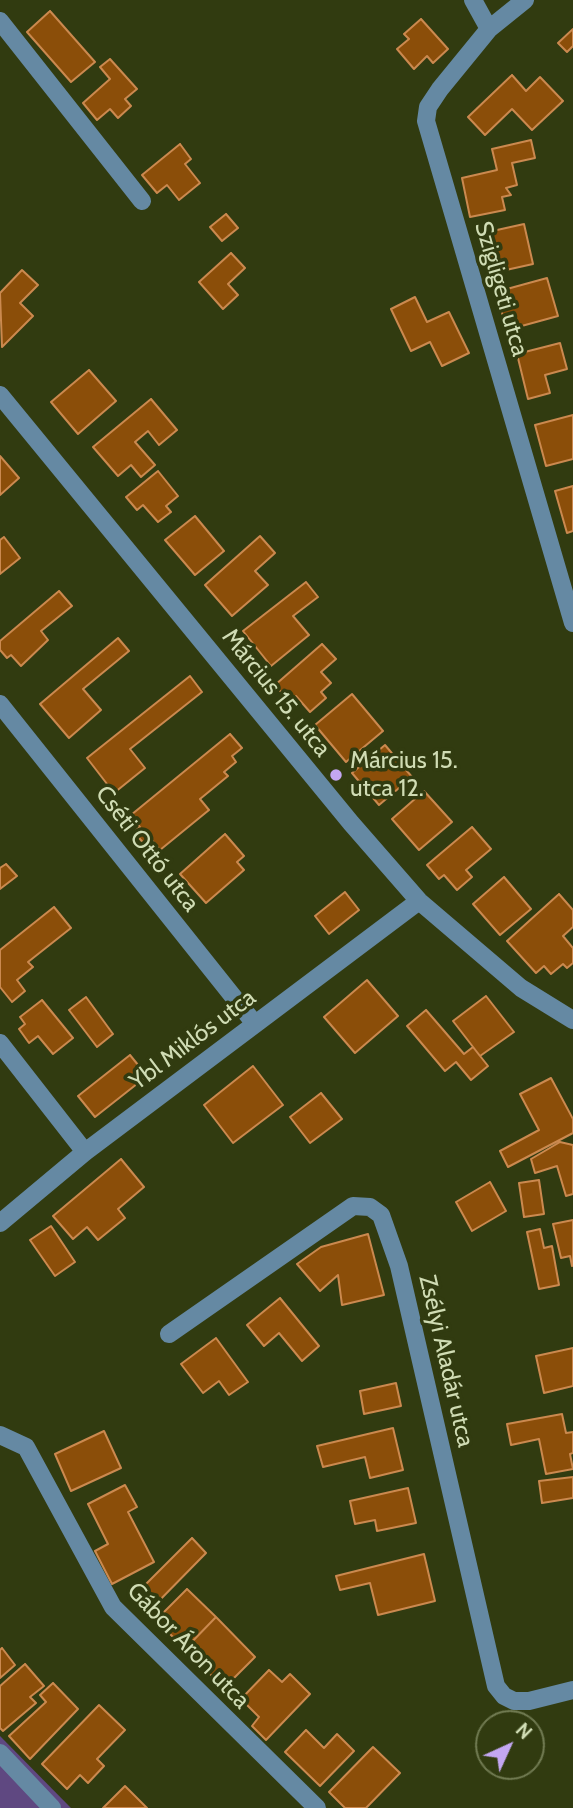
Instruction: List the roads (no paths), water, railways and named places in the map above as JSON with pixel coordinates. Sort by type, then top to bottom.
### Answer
[{"type":"street","points":[[473,0],[489,29]]},
{"type":"street","name":"Szigligeti utca","points":[[525,0],[489,29],[440,89],[428,107],[426,121],[573,623]]},
{"type":"street","points":[[0,21],[142,201]]},
{"type":"street","name":"Március 15. utca","points":[[4,406],[298,760],[419,901],[521,988],[573,1020]]},
{"type":"street","name":"Cséti Ottó utca","points":[[0,704],[255,1024]]},
{"type":"street","name":"Ybl Miklós utca","points":[[0,1223],[85,1152],[419,901]]},
{"type":"street","points":[[0,1043],[85,1152]]},
{"type":"street","name":"Zsélyi Aladár utca","points":[[169,1334],[353,1206],[370,1207],[381,1215],[399,1266],[496,1686],[514,1701],[529,1701],[573,1690]]},
{"type":"street","name":"Gábor Áron utca","points":[[0,1435],[26,1447],[113,1606],[317,1808]]},
{"type":"street","points":[[0,1753],[52,1808]]},
{"type":"place","name":"Március 15. utca 12.","points":[[336,775]]}]
